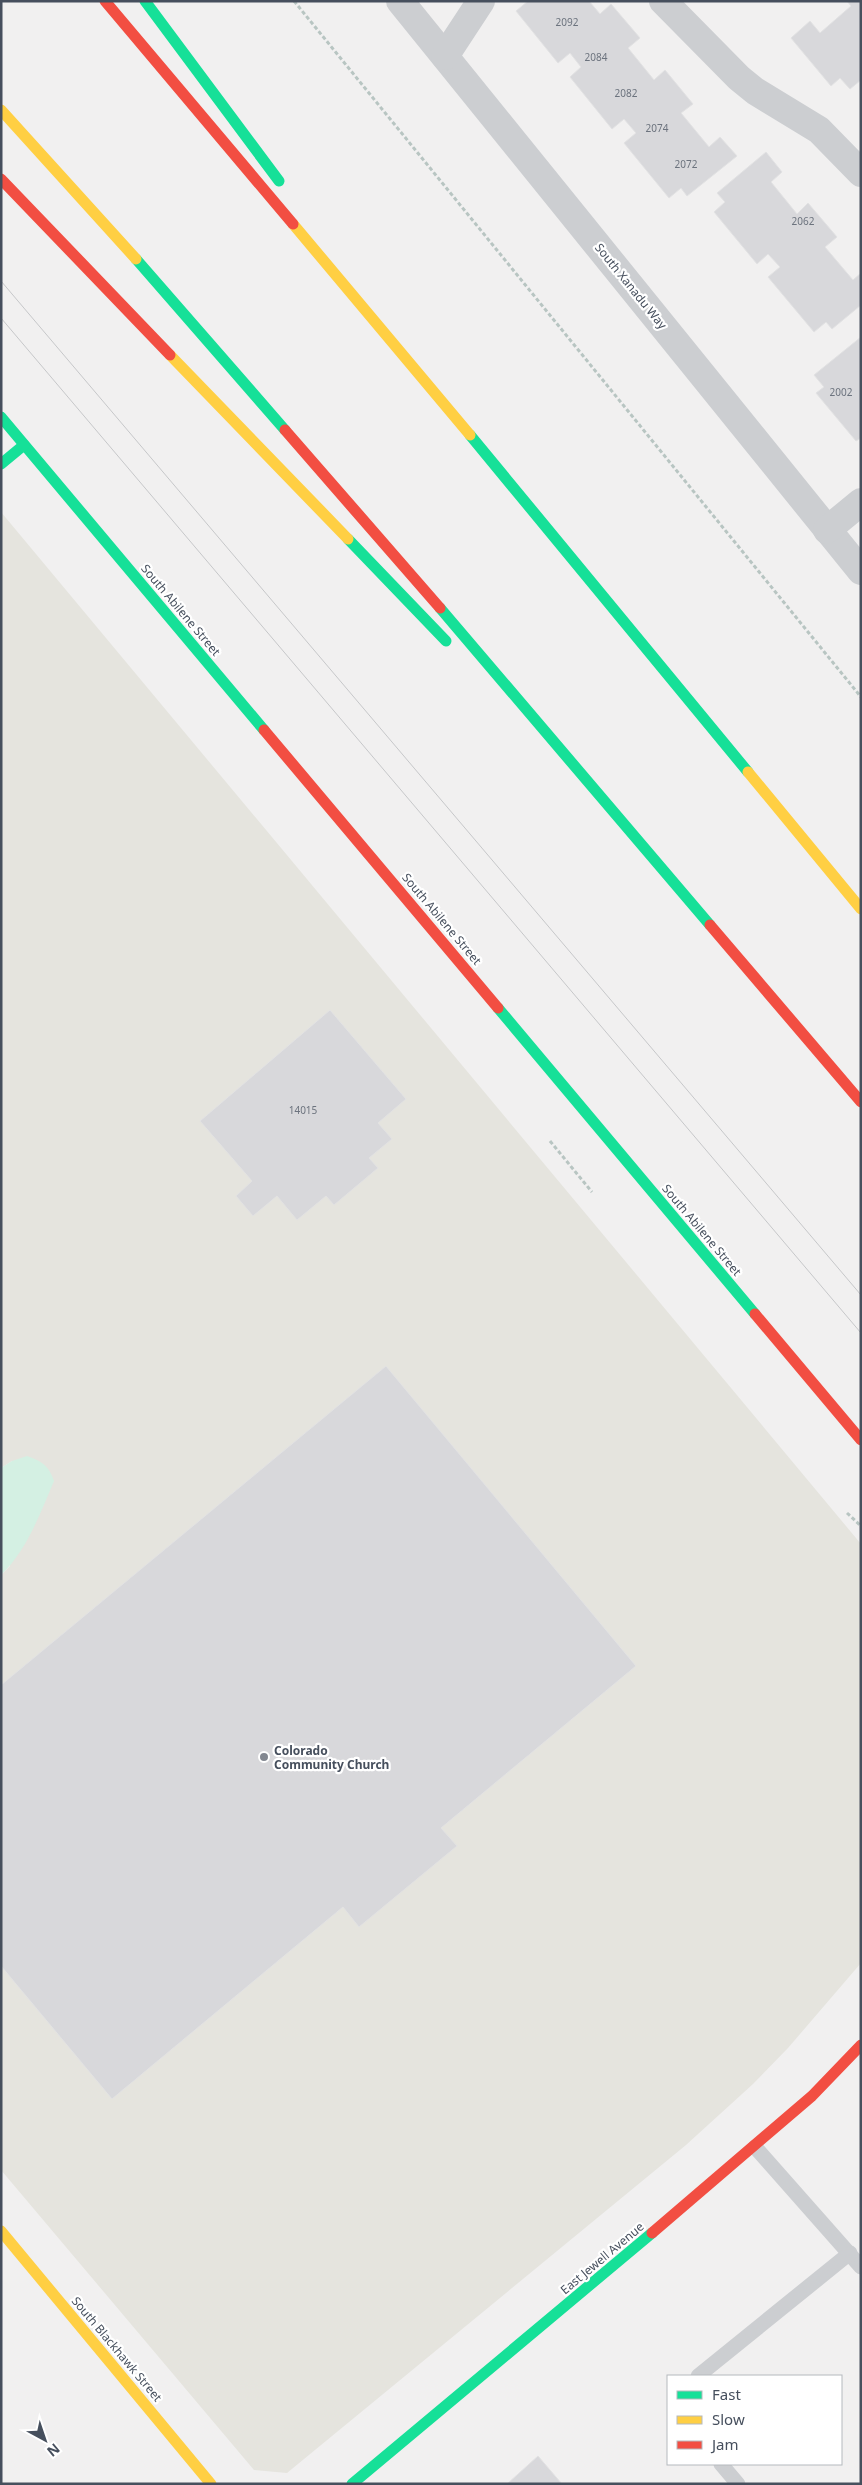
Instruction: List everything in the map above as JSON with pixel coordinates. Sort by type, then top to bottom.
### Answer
[{"type":"main road","points":[[105,1],[445,405],[861,909]]},
{"type":"main road","points":[[145,1],[286,191]]},
{"type":"main road","points":[[1,110],[161,286],[647,850],[861,1102]]},
{"type":"main road","points":[[1,179],[454,650]]},
{"type":"main road","points":[[328,247],[445,405]]},
{"type":"main road","name":"South Abilene Street","points":[[1,417],[861,1440]]},
{"type":"main road","points":[[1,464],[24,445]]},
{"type":"main road","points":[[503,700],[647,850]]},
{"type":"main road","name":"East Jewell Avenue","points":[[352,2484],[755,2148],[812,2096],[861,2045]]},
{"type":"main road","name":"South Blackhawk Street","points":[[1,2231],[211,2484]]},
{"type":"street","name":"South Xanadu Way","points":[[400,1],[861,571]]},
{"type":"street","points":[[445,56],[481,1]]},
{"type":"street","points":[[663,1],[739,78],[755,91],[819,130],[857,161]]},
{"type":"street","points":[[827,530],[861,502]]},
{"type":"lane","points":[[755,2148],[861,2267]]},
{"type":"lane","points":[[699,2375],[850,2253]]},
{"type":"lane","points":[[722,2465],[738,2484]]},
{"type":"path","points":[[294,1],[861,697]]},
{"type":"path","points":[[550,1142],[592,1192]]},
{"type":"path","points":[[847,1513],[861,1526]]},
{"type":"shaded area","points":[[1,512],[861,1544],[861,1963],[788,2048],[753,2084],[686,2145],[287,2473],[254,2470],[1,2170],[1,1575],[10,1566],[12,1461],[1,1468]]},
{"type":"green space","points":[[27,1456],[44,1465],[50,1471],[54,1481],[26,1543],[1,1575],[1,1468],[12,1461]]},
{"type":"building","points":[[528,1],[589,1],[600,14],[611,4],[640,38],[628,48],[654,80],[665,70],[693,104],[681,113],[709,147],[720,137],[737,156],[687,196],[681,188],[669,198],[624,143],[636,133],[624,119],[612,129],[570,77],[581,67],[570,53],[558,63],[516,11]]},
{"type":"building","points":[[847,1],[861,1],[861,80],[850,89],[840,78],[831,86],[791,38],[810,21],[820,33],[851,6]]},
{"type":"building","points":[[766,152],[782,172],[771,182],[797,214],[808,203],[837,237],[825,247],[853,280],[861,273],[861,305],[832,329],[826,322],[814,332],[768,277],[780,267],[768,254],[757,264],[714,212],[725,202],[717,193]]},
{"type":"building","points":[[861,337],[861,438],[856,441],[816,393],[824,387],[814,375]]},
{"type":"building","points":[[330,1010],[406,1099],[378,1123],[392,1139],[369,1158],[378,1168],[334,1205],[326,1196],[297,1220],[277,1196],[253,1216],[236,1196],[252,1181],[200,1121]]},
{"type":"building","name":"Colorado Community Church","points":[[386,1366],[636,1666],[441,1828],[457,1846],[359,1927],[343,1907],[112,2099],[1,1966],[1,1685]]},
{"type":"building","points":[[538,2456],[562,2484],[507,2484]]},
{"type":"tram line","points":[[1,281],[861,1295]]},
{"type":"tram line","points":[[1,318],[861,1333]]},
{"type":"traffic: fast","points":[[145,1],[279,181]]},
{"type":"traffic: fast","points":[[136,259],[285,430]]},
{"type":"traffic: fast","points":[[1,417],[264,730]]},
{"type":"traffic: fast","points":[[470,435],[748,772]]},
{"type":"traffic: fast","points":[[1,464],[24,445]]},
{"type":"traffic: fast","points":[[348,539],[446,641]]},
{"type":"traffic: fast","points":[[440,608],[710,925]]},
{"type":"traffic: fast","points":[[498,1008],[755,1314]]},
{"type":"traffic: fast","points":[[352,2484],[652,2233]]},
{"type":"traffic: slow","points":[[1,110],[136,259]]},
{"type":"traffic: slow","points":[[293,224],[470,435]]},
{"type":"traffic: slow","points":[[170,355],[348,539]]},
{"type":"traffic: slow","points":[[748,772],[861,909]]},
{"type":"traffic: slow","points":[[1,2231],[211,2484]]},
{"type":"traffic: jam","points":[[105,1],[293,224]]},
{"type":"traffic: jam","points":[[1,179],[170,355]]},
{"type":"traffic: jam","points":[[285,430],[440,608]]},
{"type":"traffic: jam","points":[[264,730],[498,1008]]},
{"type":"traffic: jam","points":[[710,925],[861,1102]]},
{"type":"traffic: jam","points":[[755,1314],[861,1440]]},
{"type":"traffic: jam","points":[[652,2233],[812,2096],[861,2045]]},
{"type":"place","name":"Colorado Community Church","points":[[264,1757]]}]
